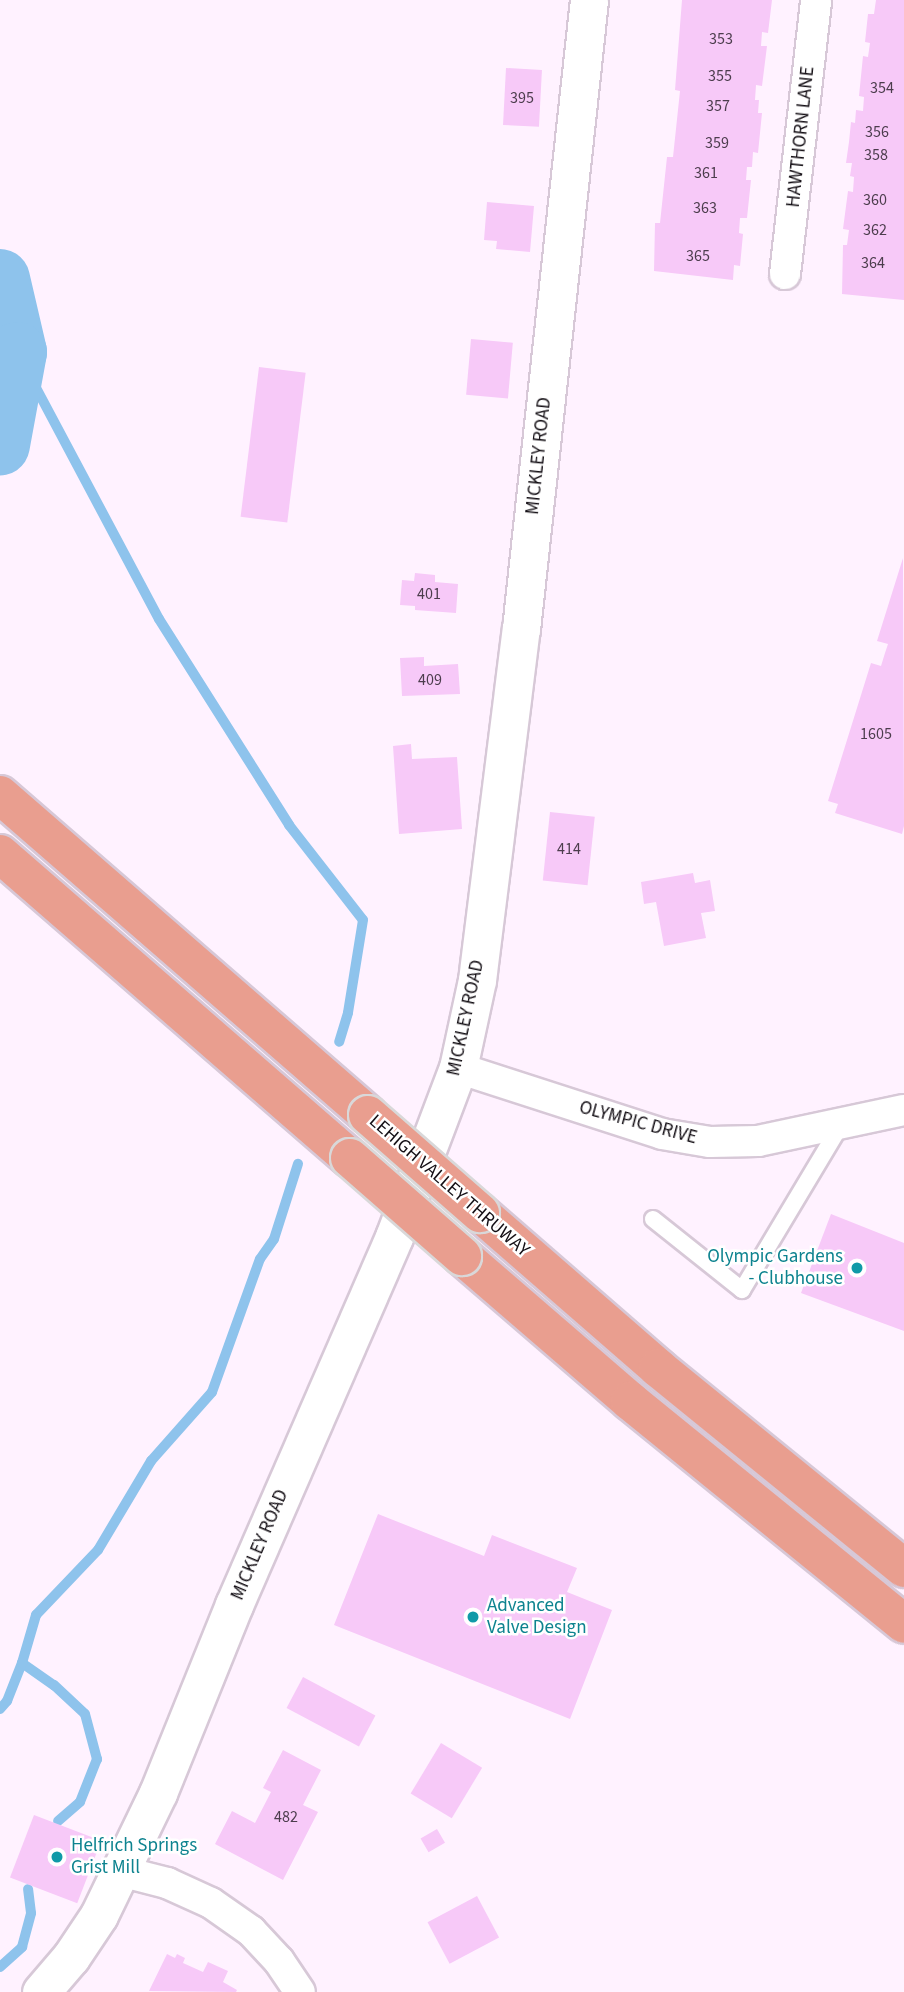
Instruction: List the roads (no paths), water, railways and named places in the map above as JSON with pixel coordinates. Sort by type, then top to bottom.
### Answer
[{"type":"highway","name":"LEHIGH VALLEY THRUWAY","points":[[6,800],[668,1376],[904,1568]]},
{"type":"highway","points":[[0,854],[630,1401],[904,1624]]},
{"type":"street","name":"MICKLEY ROAD","points":[[41,1992],[71,1957],[99,1915],[158,1793],[234,1605],[394,1237],[458,1069],[477,980],[521,629],[589,0]]},
{"type":"street","name":"HAWTHORN LANE","points":[[785,274],[816,0]]},
{"type":"street","name":"OLYMPIC DRIVE","points":[[458,1069],[662,1134],[710,1142],[758,1141],[840,1126],[904,1110]]},
{"type":"street","points":[[120,1871],[167,1883],[211,1903],[251,1931],[279,1961],[300,1992]]},
{"type":"lane","points":[[653,1219],[741,1290],[840,1126]]},
{"type":"waterway","points":[[0,279],[17,352],[0,445]]},
{"type":"waterway","points":[[17,352],[159,619],[289,825],[363,920],[348,1013],[339,1042]]},
{"type":"waterway","points":[[0,1709],[7,1701],[22,1663],[36,1615],[98,1550],[151,1461],[212,1392],[260,1259],[274,1239],[298,1164]]},
{"type":"waterway","points":[[22,1663],[54,1685],[85,1714],[97,1759],[80,1802],[58,1821]]},
{"type":"waterway","points":[[0,1967],[22,1947],[31,1913],[28,1889]]},
{"type":"place","name":"Olympic Gardens - Clubhouse","points":[[857,1268]]},
{"type":"place","name":"Advanced Valve Design","points":[[473,1617]]},
{"type":"place","name":"Helfrich Springs Grist Mill","points":[[57,1857]]}]
